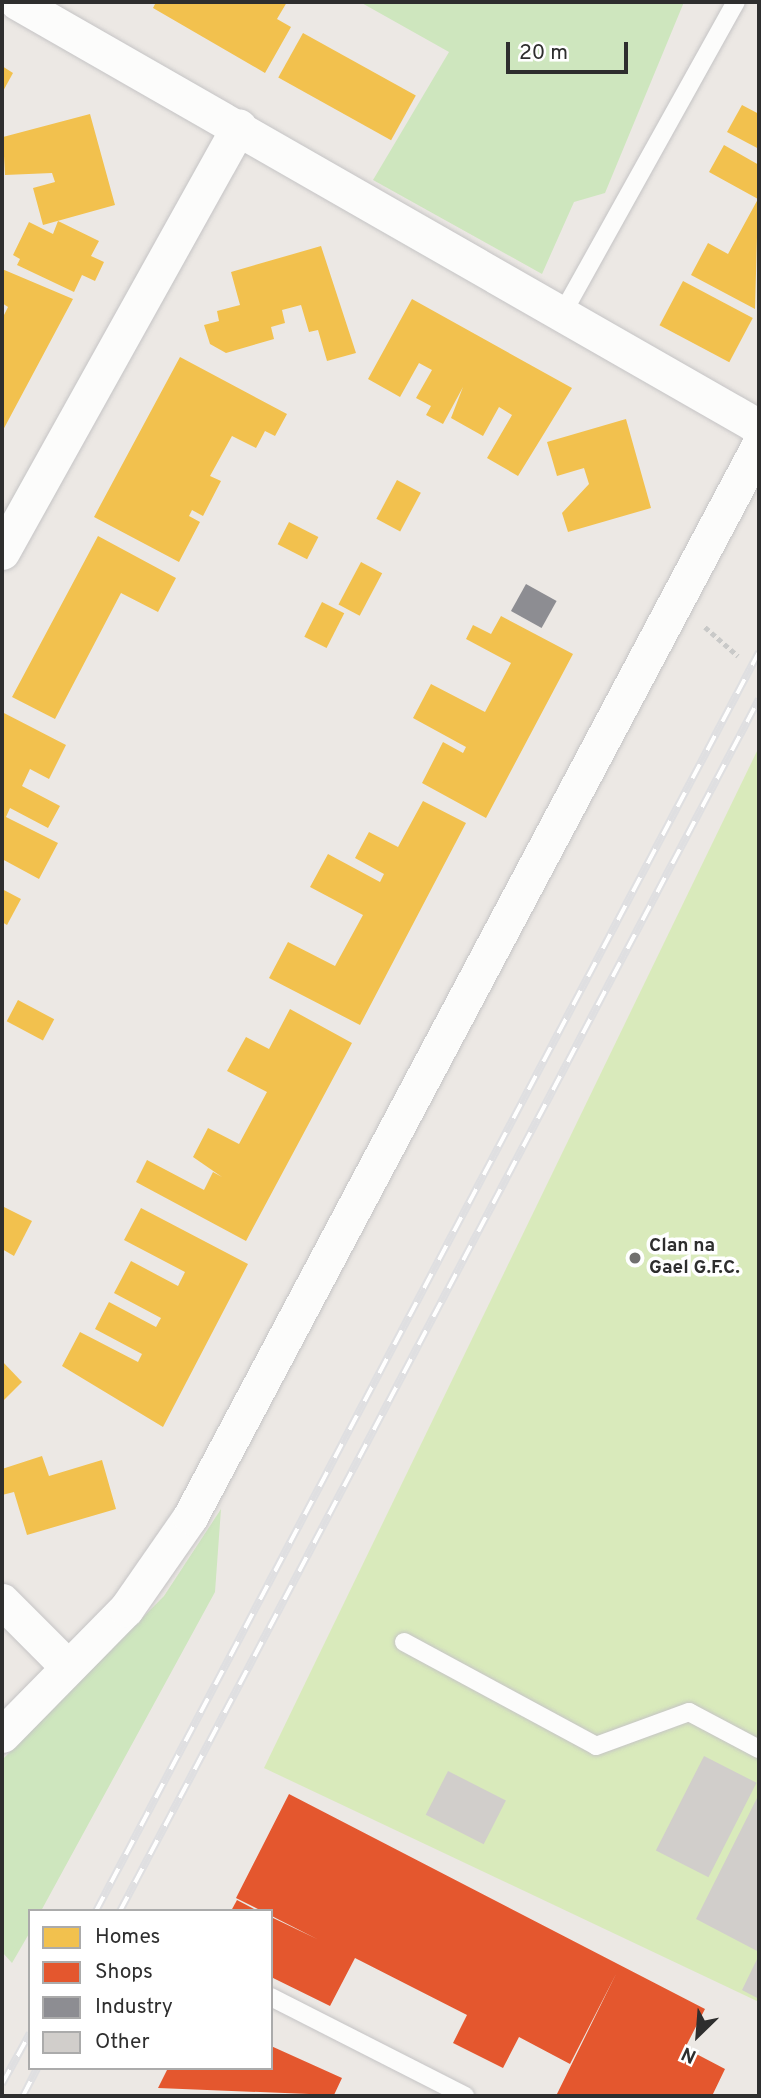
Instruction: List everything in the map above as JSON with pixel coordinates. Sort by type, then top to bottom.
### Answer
[{"type":"street","points":[[18,2],[239,126],[561,316],[759,427]]},
{"type":"street","points":[[2,552],[239,126]]},
{"type":"street","points":[[2,1735],[126,1609],[190,1517],[759,445]]},
{"type":"street","points":[[2,1601],[68,1667]]},
{"type":"lane","points":[[561,316],[736,2]]},
{"type":"lane","points":[[404,1642],[596,1746],[689,1712],[759,1749]]},
{"type":"lane","points":[[273,1998],[466,2096]]},
{"type":"green space","points":[[360,2],[684,2],[605,193],[574,202],[542,274],[373,180],[449,52]]},
{"type":"green space","name":"Clan na Gael G.F.C.","points":[[759,747],[759,2002],[264,1768]]},
{"type":"green space","points":[[221,1509],[215,1592],[42,1909],[28,1909],[28,1935],[12,1963],[2,1952],[2,1760],[164,1596]]},
{"type":"building: Homes","points":[[156,2],[287,2],[277,19],[291,27],[265,73],[153,8]]},
{"type":"building: Homes","points":[[303,33],[416,96],[391,140],[278,78]]},
{"type":"building: Homes","points":[[2,66],[13,73],[2,93]]},
{"type":"building: Homes","points":[[742,105],[759,114],[759,149],[727,132]]},
{"type":"building: Homes","points":[[90,114],[115,205],[43,225],[33,188],[55,182],[52,173],[5,175],[3,137]]},
{"type":"building: Homes","points":[[724,145],[759,165],[755,309],[691,275],[708,243],[728,254],[758,199],[709,172]]},
{"type":"building: Homes","points":[[58,221],[99,241],[91,256],[104,262],[95,281],[82,275],[74,292],[17,265],[20,259],[13,255],[29,222],[53,234]]},
{"type":"building: Homes","points":[[321,246],[356,353],[327,361],[318,330],[309,332],[301,305],[282,310],[285,323],[271,327],[274,339],[226,353],[210,344],[204,325],[219,321],[217,311],[240,305],[231,272]]},
{"type":"building: Homes","points":[[2,269],[73,299],[2,432],[2,319],[8,307],[2,303]]},
{"type":"building: Homes","points":[[683,281],[753,318],[729,362],[660,325]]},
{"type":"building: Homes","points":[[412,299],[572,388],[518,476],[487,458],[512,415],[499,407],[483,436],[451,418],[463,387],[443,424],[426,415],[431,406],[416,398],[432,370],[419,363],[400,397],[368,379]]},
{"type":"building: Homes","points":[[180,357],[287,414],[275,436],[265,431],[256,448],[232,436],[210,476],[221,481],[203,516],[192,510],[189,516],[200,522],[179,562],[94,517]]},
{"type":"building: Homes","points":[[626,419],[651,508],[568,532],[562,513],[589,484],[584,468],[557,476],[547,442]]},
{"type":"building: Homes","points":[[397,480],[421,493],[400,532],[376,519]]},
{"type":"building: Homes","points":[[289,522],[318,537],[307,559],[278,544]]},
{"type":"building: Homes","points":[[98,536],[176,578],[158,612],[121,593],[55,719],[12,697]]},
{"type":"building: Homes","points":[[361,562],[382,573],[360,616],[338,604]]},
{"type":"building: Homes","points":[[322,602],[344,613],[327,648],[304,637]]},
{"type":"building: Homes","points":[[501,616],[573,654],[486,818],[422,783],[443,742],[463,753],[466,747],[413,718],[431,684],[485,712],[511,663],[466,639],[473,625],[491,634]]},
{"type":"building: Homes","points":[[2,712],[66,745],[49,779],[30,769],[22,786],[60,806],[48,828],[10,808],[6,817],[58,843],[39,879],[2,859]]},
{"type":"building: Homes","points":[[423,801],[466,823],[360,1025],[269,978],[288,942],[335,966],[363,915],[310,887],[328,854],[380,882],[384,874],[355,858],[369,832],[398,847]]},
{"type":"building: Homes","points":[[2,889],[21,899],[7,925],[2,922]]},
{"type":"building: Homes","points":[[18,1000],[54,1019],[43,1040],[7,1021]]},
{"type":"building: Homes","points":[[290,1009],[352,1043],[246,1241],[136,1182],[147,1160],[204,1190],[213,1172],[222,1177],[193,1157],[208,1128],[239,1144],[267,1092],[227,1071],[246,1037],[269,1049]]},
{"type":"building: Homes","points":[[2,1206],[32,1221],[14,1256],[2,1249]]},
{"type":"building: Homes","points":[[141,1208],[248,1264],[163,1427],[62,1366],[80,1332],[138,1362],[142,1354],[95,1329],[109,1302],[156,1327],[161,1318],[114,1293],[131,1261],[178,1286],[185,1272],[124,1240]]},
{"type":"building: Homes","points":[[2,1361],[22,1382],[2,1402]]},
{"type":"building: Homes","points":[[42,1456],[49,1476],[102,1460],[116,1509],[27,1535],[14,1492],[2,1495],[2,1469]]},
{"type":"building: Shops","points":[[289,1794],[705,2009],[685,2048],[725,2069],[712,2096],[556,2096],[616,1974],[570,2064],[519,2037],[503,2068],[453,2043],[467,2015],[355,1958],[330,2006],[273,1978],[273,1918],[317,1939],[273,1917],[273,1909],[258,1909],[236,1898]]},
{"type":"building: Shops","points":[[237,1900],[254,1909],[232,1909]]},
{"type":"building: Shops","points":[[273,2047],[342,2078],[334,2095],[158,2088],[167,2070],[273,2070]]},
{"type":"building: Industry","points":[[526,584],[557,601],[542,628],[511,611]]},
{"type":"building: Other","points":[[704,1756],[757,1783],[708,1877],[656,1850]]},
{"type":"building: Other","points":[[448,1771],[506,1801],[484,1844],[426,1815]]},
{"type":"building: Other","points":[[759,1794],[759,1952],[696,1919]]},
{"type":"building: Other","points":[[759,1955],[759,1999],[742,1990]]},
{"type":"railway","points":[[97,1909],[759,652]]},
{"type":"railway","points":[[121,1909],[759,699]]},
{"type":"railway","points":[[2,2084],[28,2037]]},
{"type":"railway","points":[[23,2096],[36,2070]]},
{"type":"place","name":"Clan na Gael G.F.C.","points":[[635,1258]]}]
